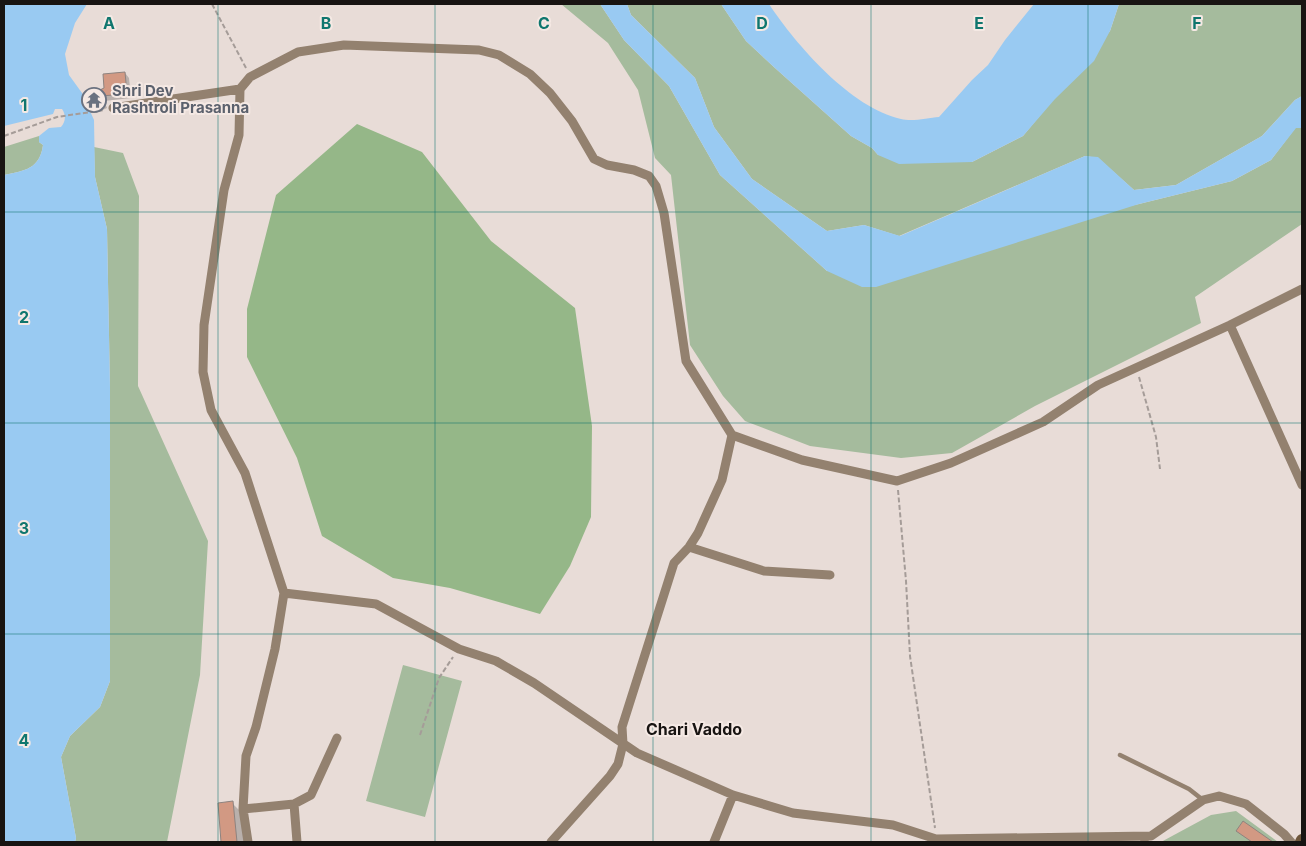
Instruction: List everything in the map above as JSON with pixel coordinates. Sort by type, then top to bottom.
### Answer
[{"type":"street","points":[[248,842],[243,809],[246,756],[256,727],[275,649],[284,593],[245,474],[211,410],[203,372],[204,325],[224,190],[239,135],[240,89],[250,77],[298,52],[344,45],[479,50],[499,55],[530,74],[550,93],[572,121],[594,159],[607,166],[634,170],[649,176],[656,186],[664,213],[686,361],[732,435],[802,460],[897,481],[951,463],[1043,422],[1098,385],[1230,325],[1302,289]]},
{"type":"street","points":[[113,108],[240,89]]},
{"type":"street","points":[[1230,325],[1302,485]]},
{"type":"street","points":[[551,842],[610,776],[618,764],[623,744],[622,727],[674,563],[689,547],[698,532],[722,480],[732,435]]},
{"type":"street","points":[[689,547],[764,571],[830,575]]},
{"type":"street","points":[[284,593],[376,604],[459,649],[496,661],[534,683],[637,753],[733,795],[793,813],[893,825],[936,839],[1151,836],[1204,800],[1219,796],[1246,804],[1284,834],[1291,842]]},
{"type":"street","points":[[243,809],[294,804],[311,795],[337,738]]},
{"type":"street","points":[[714,842],[733,795]]},
{"type":"street","points":[[294,804],[297,842]]},
{"type":"lane","points":[[1120,755],[1189,789],[1204,800]]},
{"type":"lane","points":[[1142,842],[1151,836]]},
{"type":"path","points":[[212,4],[250,77]]},
{"type":"path","points":[[4,136],[57,117],[113,108]]},
{"type":"path","points":[[1137,367],[1156,436],[1160,469]]},
{"type":"path","points":[[897,481],[906,581],[910,656],[936,839]]},
{"type":"path","points":[[420,735],[440,678],[459,649]]},
{"type":"green space","points":[[561,4],[600,4],[624,40],[669,86],[720,175],[827,271],[1139,204],[1232,181],[1271,160],[1296,127],[1302,128],[1302,224],[1195,297],[1201,323],[1035,406],[952,453],[901,458],[810,446],[745,421],[723,396],[690,345],[671,175],[655,158],[638,90],[608,43]]},
{"type":"green space","points":[[627,4],[721,4],[746,41],[851,136],[872,148],[878,155],[972,162],[1023,136],[1110,31],[1119,4],[1302,4],[1302,96],[1295,100],[1262,136],[1176,185],[1134,190],[1098,158],[1085,156],[899,236],[864,225],[827,231],[752,179],[714,127],[695,78],[631,15]]},
{"type":"green space","points":[[357,124],[422,152],[491,241],[575,308],[592,426],[591,517],[570,566],[540,614],[450,588],[393,578],[322,536],[297,458],[247,357],[247,309],[276,195]]},
{"type":"green space","points":[[39,136],[39,142],[43,145],[35,164],[30,168],[4,175],[4,147]]},
{"type":"green space","points":[[94,147],[123,153],[139,196],[138,386],[208,541],[200,675],[167,842],[75,842],[76,838],[61,757],[70,736],[100,707],[110,681],[110,388],[107,229],[95,177]]},
{"type":"green space","points":[[403,665],[462,681],[425,817],[366,801]]},
{"type":"green space","points":[[1236,811],[1278,842],[1161,842],[1211,815]]},
{"type":"water","points":[[4,4],[87,4],[75,23],[65,54],[69,75],[82,93],[94,120],[95,177],[107,229],[110,388],[110,681],[100,707],[70,736],[61,757],[76,838],[75,842],[4,842],[4,175],[30,168],[35,164],[43,145],[39,142],[39,136],[49,128],[61,127],[65,118],[62,109],[55,109],[53,114],[4,126]]},
{"type":"water","points":[[600,4],[627,4],[631,15],[695,78],[714,127],[752,179],[827,231],[864,225],[900,236],[1085,156],[1098,157],[1134,190],[1176,185],[1262,136],[1295,100],[1302,96],[1302,128],[1296,128],[1271,160],[1232,181],[1139,204],[876,287],[862,287],[827,271],[720,175],[669,86],[624,40]]},
{"type":"water","points":[[721,4],[769,4],[809,56],[844,89],[882,113],[901,119],[920,120],[939,117],[988,65],[1034,4],[1119,4],[1110,31],[1094,61],[1055,99],[1023,136],[972,162],[899,164],[878,155],[872,148],[851,136],[775,68],[746,41]]},
{"type":"building","points":[[125,72],[127,94],[100,96],[103,103],[91,110],[85,97],[104,88],[103,74]]},
{"type":"building","points":[[233,801],[237,842],[221,842],[218,803]]},
{"type":"building","points":[[1243,821],[1273,842],[1252,842],[1236,831]]},
{"type":"place","name":"Shri Dev Rashtroli Prasanna","points":[[94,100]]},
{"type":"district","name":"Chari Vaddo","points":[[694,729]]}]
